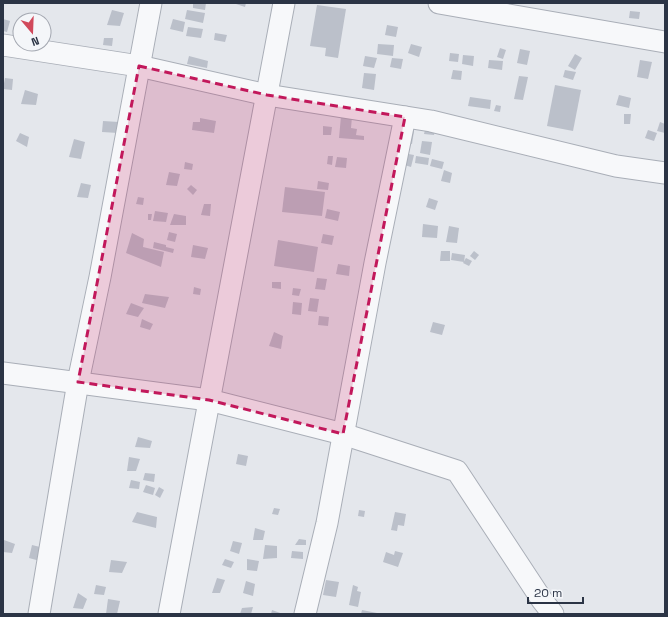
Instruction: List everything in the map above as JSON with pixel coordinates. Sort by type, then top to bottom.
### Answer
[{"type":"street","points":[[39,614],[78,382],[103,262],[151,3]]},
{"type":"street","points":[[169,614],[284,3]]},
{"type":"street","points":[[439,3],[665,42]]},
{"type":"street","points":[[3,45],[139,66],[266,95],[431,121],[616,166],[665,173]]},
{"type":"street","points":[[305,614],[327,523],[375,263],[405,117]]},
{"type":"street","points":[[3,373],[209,400],[343,434],[457,472],[542,600],[553,614]]},
{"type":"highlighted area","points":[[139,66],[267,95],[405,117],[343,434],[209,400],[78,382]]},
{"type":"building","points":[[193,3],[206,3],[205,10],[193,8]]},
{"type":"building","points":[[233,3],[246,3],[245,7]]},
{"type":"building","points":[[317,5],[346,9],[338,58],[325,56],[326,48],[310,46]]},
{"type":"building","points":[[112,10],[124,13],[120,26],[107,25]]},
{"type":"building","points":[[187,10],[205,13],[203,23],[185,19]]},
{"type":"building","points":[[630,11],[640,12],[639,19],[629,18]]},
{"type":"building","points":[[3,19],[10,21],[7,32],[3,31]]},
{"type":"building","points":[[173,19],[185,22],[183,32],[170,29]]},
{"type":"building","points":[[387,25],[398,27],[396,37],[385,35]]},
{"type":"building","points":[[188,27],[203,29],[201,38],[186,36]]},
{"type":"building","points":[[215,33],[227,35],[225,42],[214,40]]},
{"type":"building","points":[[104,38],[113,38],[112,46],[103,45]]},
{"type":"building","points":[[378,44],[394,45],[393,56],[377,54]]},
{"type":"building","points":[[411,44],[422,47],[419,57],[408,53]]},
{"type":"building","points":[[500,48],[506,50],[503,59],[497,57]]},
{"type":"building","points":[[520,49],[530,51],[527,65],[517,63]]},
{"type":"building","points":[[450,53],[459,54],[458,62],[449,61]]},
{"type":"building","points":[[575,54],[582,58],[575,70],[568,66]]},
{"type":"building","points":[[463,55],[474,56],[473,66],[462,64]]},
{"type":"building","points":[[189,56],[208,61],[207,68],[187,64]]},
{"type":"building","points":[[365,56],[377,58],[374,68],[363,66]]},
{"type":"building","points":[[392,58],[403,59],[401,69],[390,67]]},
{"type":"building","points":[[489,60],[503,61],[502,70],[488,68]]},
{"type":"building","points":[[640,60],[652,62],[648,79],[637,77]]},
{"type":"building","points":[[453,70],[462,71],[461,80],[451,79]]},
{"type":"building","points":[[565,70],[576,72],[573,80],[563,77]]},
{"type":"building","points":[[364,73],[376,74],[374,90],[362,88]]},
{"type":"building","points":[[519,76],[528,77],[523,100],[514,99]]},
{"type":"building","points":[[5,78],[13,79],[12,90],[3,89]]},
{"type":"building","points":[[555,85],[581,90],[573,131],[547,126]]},
{"type":"building","points":[[25,90],[38,94],[36,105],[21,104]]},
{"type":"building","points":[[619,95],[631,98],[629,108],[616,105]]},
{"type":"building","points":[[470,97],[491,100],[490,109],[468,106]]},
{"type":"building","points":[[496,105],[501,106],[500,112],[494,111]]},
{"type":"building","points":[[624,114],[631,114],[630,124],[624,124]]},
{"type":"building","points":[[341,116],[352,117],[351,128],[357,129],[356,135],[364,136],[364,140],[339,138]]},
{"type":"building","points":[[200,118],[216,121],[214,133],[192,130],[193,122],[200,122]]},
{"type":"building","points":[[103,121],[119,122],[118,133],[102,132]]},
{"type":"building","points":[[660,122],[665,124],[665,133],[657,131]]},
{"type":"building","points":[[323,126],[332,127],[331,135],[323,135]]},
{"type":"building","points":[[426,126],[436,127],[434,135],[424,134]]},
{"type":"building","points":[[407,130],[414,131],[412,144],[405,143]]},
{"type":"building","points":[[648,130],[657,133],[654,141],[645,138]]},
{"type":"building","points":[[20,133],[29,137],[27,147],[16,141]]},
{"type":"building","points":[[74,139],[85,142],[81,159],[69,157]]},
{"type":"building","points":[[422,141],[432,142],[430,155],[420,153]]},
{"type":"building","points":[[403,153],[414,155],[411,167],[401,164]]},
{"type":"building","points":[[328,156],[333,156],[332,165],[327,164]]},
{"type":"building","points":[[416,156],[429,158],[428,165],[415,163]]},
{"type":"building","points":[[337,157],[347,158],[346,168],[335,167]]},
{"type":"building","points":[[432,159],[444,162],[442,169],[430,166]]},
{"type":"building","points":[[185,162],[193,164],[192,170],[184,169]]},
{"type":"building","points":[[444,170],[452,173],[450,183],[441,181]]},
{"type":"building","points":[[169,172],[180,174],[177,186],[166,185]]},
{"type":"building","points":[[318,181],[329,183],[328,190],[317,189]]},
{"type":"building","points":[[81,183],[91,185],[88,198],[77,197]]},
{"type":"building","points":[[191,185],[197,190],[193,195],[187,189]]},
{"type":"building","points":[[285,187],[325,192],[322,216],[282,212]]},
{"type":"building","points":[[138,197],[144,198],[143,205],[136,204]]},
{"type":"building","points":[[429,198],[438,201],[435,210],[426,207]]},
{"type":"building","points":[[204,204],[211,204],[210,216],[201,215]]},
{"type":"building","points":[[327,209],[340,212],[338,221],[325,218]]},
{"type":"building","points":[[155,211],[168,213],[166,222],[153,221]]},
{"type":"building","points":[[148,214],[152,214],[151,220],[148,220]]},
{"type":"building","points":[[174,214],[186,216],[186,225],[170,225]]},
{"type":"building","points":[[423,224],[438,226],[437,238],[422,237]]},
{"type":"building","points":[[449,226],[459,228],[457,243],[446,242]]},
{"type":"building","points":[[169,232],[177,234],[175,242],[167,240]]},
{"type":"building","points":[[132,233],[144,239],[143,247],[164,252],[161,267],[126,253]]},
{"type":"building","points":[[323,234],[334,236],[332,245],[321,243]]},
{"type":"building","points":[[278,240],[318,247],[314,272],[274,266]]},
{"type":"building","points":[[154,242],[174,249],[173,253],[153,248]]},
{"type":"building","points":[[193,245],[208,248],[205,259],[191,257]]},
{"type":"building","points":[[441,251],[450,251],[450,261],[440,261]]},
{"type":"building","points":[[474,251],[479,255],[475,260],[470,256]]},
{"type":"building","points":[[452,253],[465,255],[464,262],[451,260]]},
{"type":"building","points":[[466,258],[472,261],[469,266],[463,263]]},
{"type":"building","points":[[338,264],[350,266],[349,276],[336,274]]},
{"type":"building","points":[[317,278],[327,279],[325,290],[315,289]]},
{"type":"building","points":[[272,282],[281,282],[281,289],[272,288]]},
{"type":"building","points":[[194,287],[201,289],[200,295],[193,294]]},
{"type":"building","points":[[293,288],[301,289],[299,296],[292,295]]},
{"type":"building","points":[[145,294],[169,297],[165,308],[142,303]]},
{"type":"building","points":[[310,298],[319,299],[317,312],[308,311]]},
{"type":"building","points":[[293,302],[302,303],[301,315],[292,314]]},
{"type":"building","points":[[131,303],[144,308],[138,317],[126,314]]},
{"type":"building","points":[[319,316],[329,317],[328,326],[318,325]]},
{"type":"building","points":[[142,319],[153,324],[150,330],[140,327]]},
{"type":"building","points":[[433,322],[445,325],[442,335],[430,332]]},
{"type":"building","points":[[274,332],[283,336],[281,349],[269,346]]},
{"type":"building","points":[[138,437],[152,441],[150,448],[135,447]]},
{"type":"building","points":[[238,454],[248,456],[246,466],[236,464]]},
{"type":"building","points":[[129,457],[140,459],[136,471],[127,471]]},
{"type":"building","points":[[145,473],[155,474],[154,482],[143,480]]},
{"type":"building","points":[[131,480],[140,482],[139,489],[129,488]]},
{"type":"building","points":[[146,485],[155,488],[153,495],[143,492]]},
{"type":"building","points":[[159,487],[164,490],[160,498],[155,495]]},
{"type":"building","points":[[274,508],[280,509],[278,515],[272,514]]},
{"type":"building","points":[[359,510],[365,511],[364,517],[358,516]]},
{"type":"building","points":[[137,512],[157,517],[156,528],[132,522]]},
{"type":"building","points":[[395,512],[406,514],[404,526],[398,525],[397,531],[391,530]]},
{"type":"building","points":[[255,528],[265,531],[263,540],[253,540]]},
{"type":"building","points":[[299,539],[306,540],[306,545],[295,545]]},
{"type":"building","points":[[4,540],[15,544],[12,553],[3,552]]},
{"type":"building","points":[[233,541],[242,543],[239,554],[230,551]]},
{"type":"building","points":[[32,545],[44,548],[40,561],[29,558]]},
{"type":"building","points":[[265,545],[277,546],[277,558],[263,559]]},
{"type":"building","points":[[292,551],[303,552],[303,559],[291,558]]},
{"type":"building","points":[[395,551],[403,553],[398,567],[383,562],[386,552],[394,555]]},
{"type":"building","points":[[225,559],[234,562],[231,568],[222,565]]},
{"type":"building","points":[[247,559],[259,561],[257,571],[247,570]]},
{"type":"building","points":[[111,560],[127,562],[122,573],[109,572]]},
{"type":"building","points":[[217,578],[225,580],[220,593],[212,593]]},
{"type":"building","points":[[326,580],[339,582],[336,597],[323,595]]},
{"type":"building","points":[[246,581],[255,584],[253,596],[243,593]]},
{"type":"building","points":[[96,585],[106,587],[104,595],[94,594]]},
{"type":"building","points":[[353,585],[358,587],[357,591],[361,592],[358,607],[349,605]]},
{"type":"building","points":[[78,593],[87,599],[83,609],[73,608]]},
{"type":"building","points":[[108,599],[120,601],[117,614],[106,614]]},
{"type":"building","points":[[253,607],[251,614],[240,614],[242,608]]},
{"type":"building","points":[[272,610],[283,614],[271,614]]},
{"type":"building","points":[[362,610],[377,613],[377,614],[361,614]]}]
